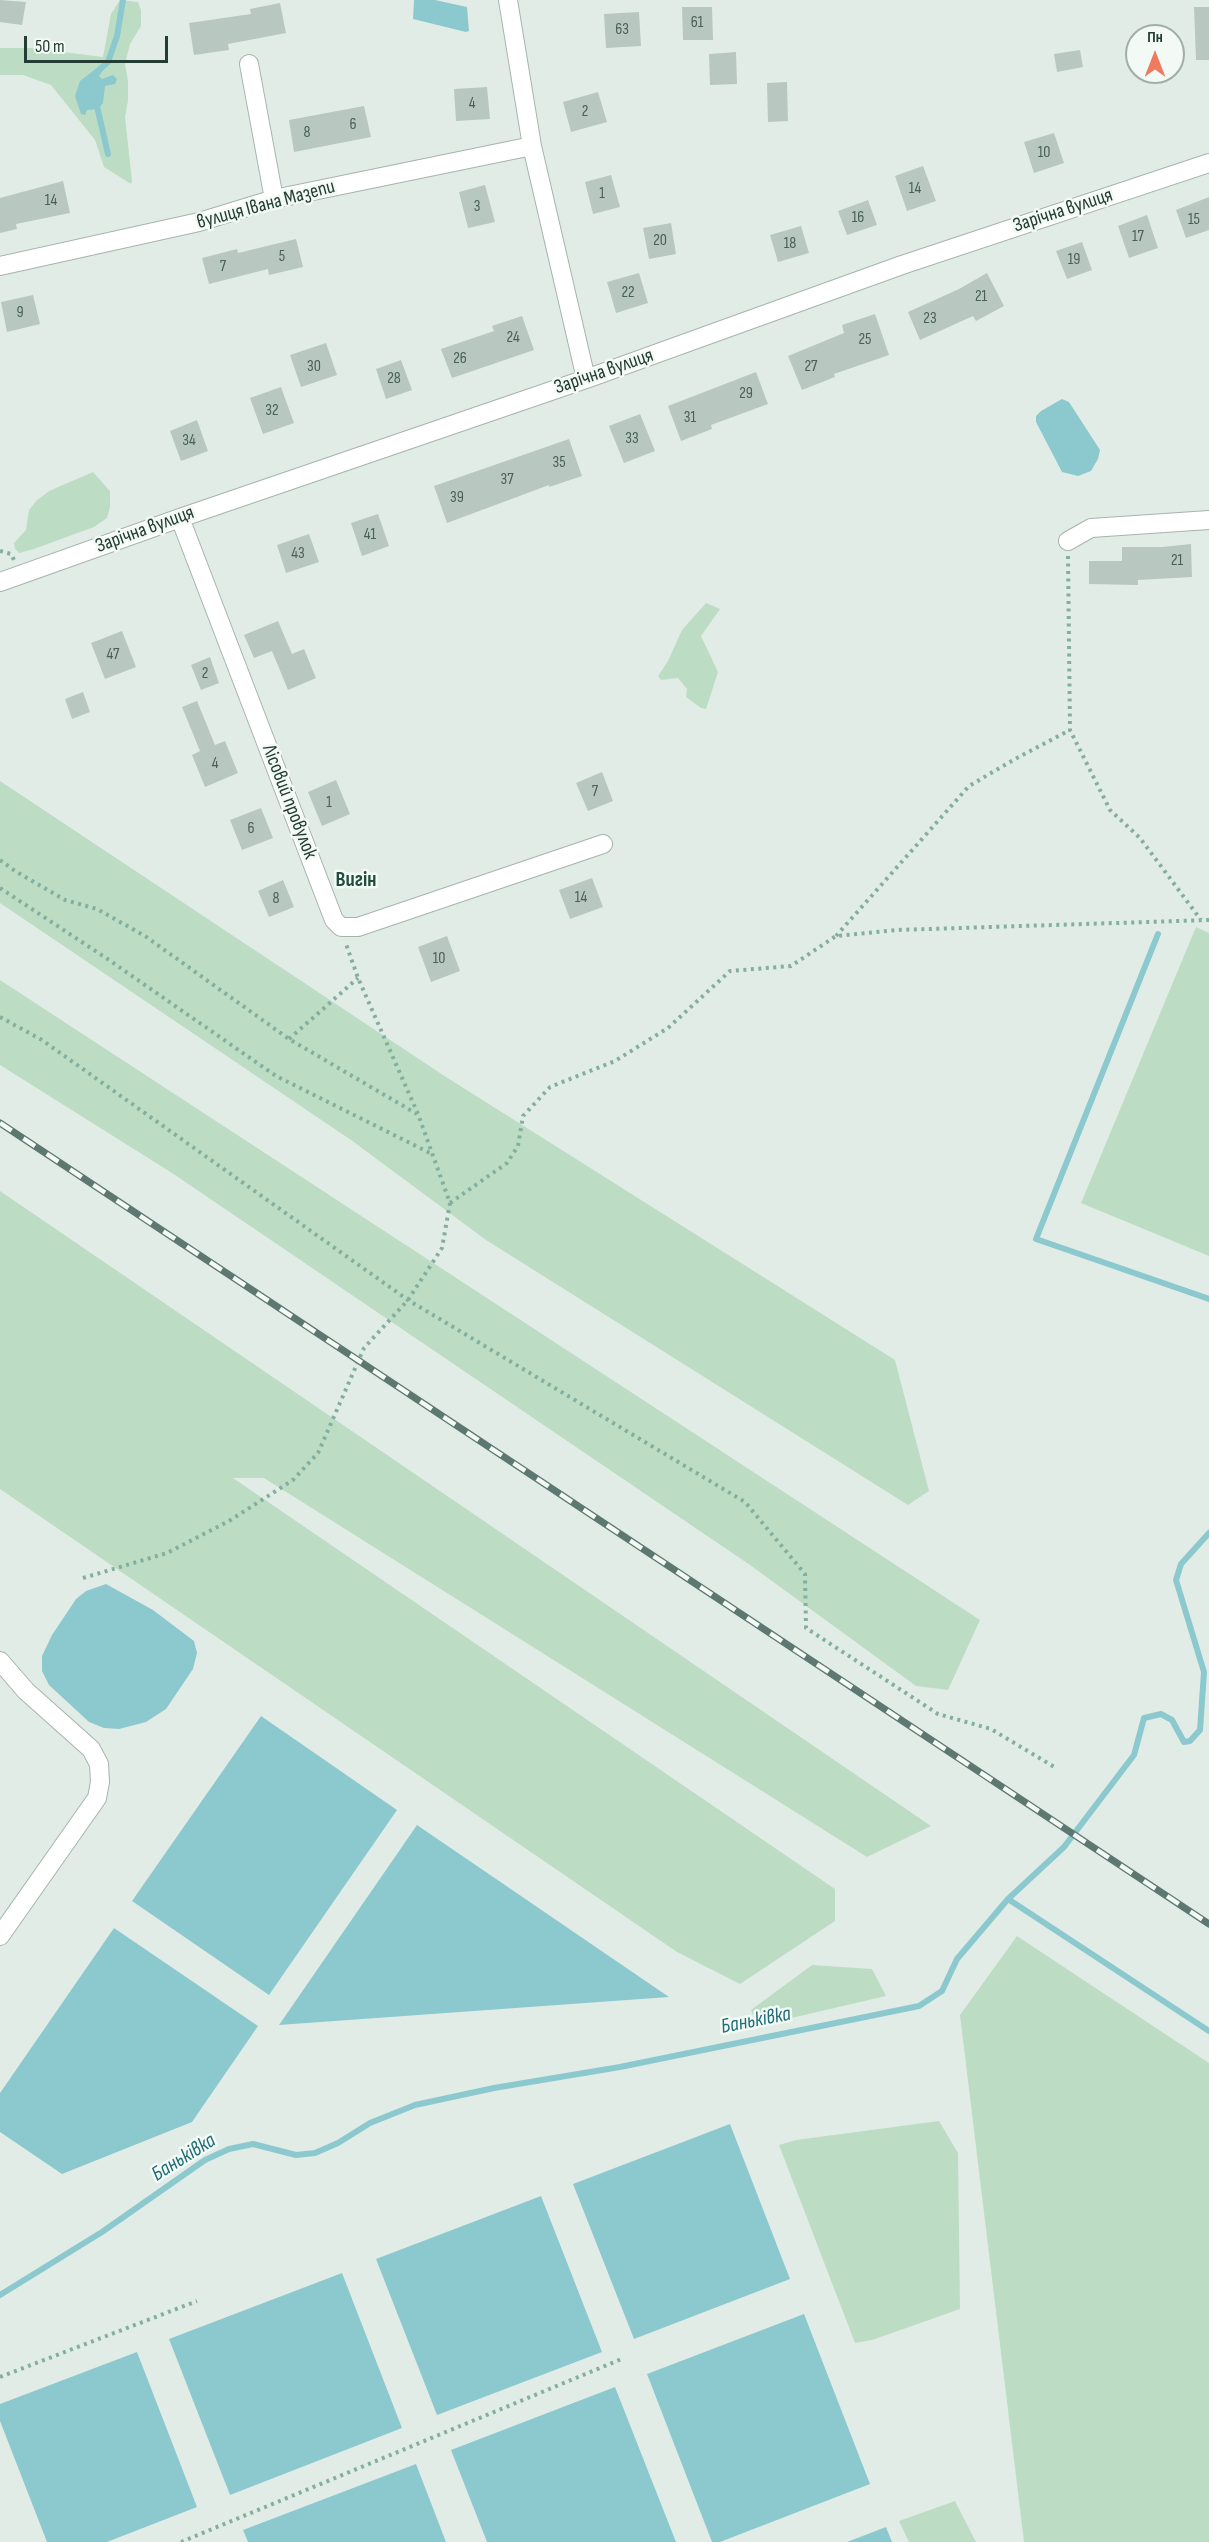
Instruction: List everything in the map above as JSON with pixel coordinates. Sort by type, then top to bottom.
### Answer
[{"type":"street","points":[[508,0],[532,146],[586,379]]},
{"type":"street","points":[[249,64],[273,199]]},
{"type":"street","name":"вулиця Івана Мазепи","points":[[0,266],[199,222],[273,199],[532,146]]},
{"type":"street","name":"Зарічна вулиця","points":[[0,582],[586,379],[913,261],[1209,162]]},
{"type":"street","name":"Лісовий провулок","points":[[180,518],[334,920],[340,927]]},
{"type":"street","points":[[1068,540],[1091,528],[1209,520]]},
{"type":"street","points":[[340,927],[358,927],[603,844]]},
{"type":"street","points":[[0,1661],[26,1691],[91,1749],[99,1764],[100,1782],[96,1798],[0,1936]]},
{"type":"path","points":[[1068,540],[1070,730],[1110,810],[1140,838],[1201,920]]},
{"type":"path","points":[[450,1203],[507,1163],[518,1146],[523,1116],[550,1087],[615,1061],[668,1028],[730,971],[790,966],[836,936],[969,786],[1070,730]]},
{"type":"path","points":[[0,860],[65,900],[97,909],[145,936],[289,1039],[418,1114]]},
{"type":"path","points":[[0,888],[147,985],[276,1076],[432,1154]]},
{"type":"path","points":[[836,936],[897,930],[1209,920]]},
{"type":"path","points":[[83,1578],[167,1553],[230,1521],[293,1480],[318,1454],[364,1348],[408,1300],[442,1248],[450,1203],[418,1114],[358,978],[340,927]]},
{"type":"path","points":[[289,1039],[358,978]]},
{"type":"path","points":[[0,1017],[42,1040],[408,1300],[745,1502],[805,1574],[806,1628],[938,1714],[991,1729],[1056,1768]]},
{"type":"path","points":[[0,2377],[197,2301]]},
{"type":"path","points":[[181,2542],[624,2358]]},
{"type":"green space","points":[[120,0],[138,2],[141,10],[141,26],[130,44],[125,64],[128,101],[125,117],[131,184],[104,167],[95,140],[51,85],[23,75],[0,75],[0,48],[31,48],[103,57],[111,14]]},
{"type":"green space","points":[[93,472],[110,491],[107,518],[94,527],[19,553],[14,543],[26,530],[29,510],[36,501],[49,491]]},
{"type":"green space","points":[[706,603],[720,609],[701,636],[718,672],[706,709],[686,697],[687,689],[678,678],[661,680],[658,676],[668,661],[682,630]]},
{"type":"green space","points":[[0,781],[446,1077],[895,1360],[929,1491],[908,1505],[486,1240],[351,1140],[0,903]]},
{"type":"green space","points":[[1196,927],[1209,933],[1209,1256],[1081,1203]]},
{"type":"green space","points":[[0,980],[980,1620],[948,1690],[916,1686],[750,1565],[172,1173],[0,1065]]},
{"type":"green space","points":[[0,1191],[931,1826],[867,1857],[264,1478],[233,1478],[835,1889],[835,1921],[740,1984],[677,1952],[0,1489]]},
{"type":"green space","points":[[1017,1936],[1209,2063],[1209,2542],[1024,2542],[960,2015]]},
{"type":"green space","points":[[812,1965],[872,1969],[886,1996],[757,2026],[751,2010]]},
{"type":"green space","points":[[939,2121],[958,2153],[960,2309],[872,2340],[855,2343],[779,2145],[796,2140]]},
{"type":"green space","points":[[955,2501],[976,2542],[909,2542],[899,2521]]},
{"type":"water","points":[[414,0],[435,0],[467,7],[469,31],[413,19]]},
{"type":"water","points":[[102,64],[104,69],[99,76],[102,79],[113,75],[117,79],[115,84],[105,86],[103,103],[98,109],[87,110],[85,115],[81,114],[75,96],[80,81]]},
{"type":"water","points":[[1062,399],[1069,402],[1100,450],[1091,471],[1078,476],[1062,472],[1036,422],[1036,416],[1041,411]]},
{"type":"water","points":[[106,1584],[153,1610],[194,1641],[197,1653],[193,1669],[166,1709],[146,1722],[119,1729],[104,1728],[89,1722],[49,1685],[42,1671],[42,1656],[52,1635],[76,1599],[86,1591]]},
{"type":"water","points":[[261,1716],[397,1810],[269,1995],[132,1901]]},
{"type":"water","points":[[417,1825],[669,1997],[279,2025]]},
{"type":"water","points":[[114,1928],[258,2026],[192,2122],[62,2174],[0,2132],[0,2093]]},
{"type":"water","points":[[730,2124],[790,2279],[634,2339],[573,2184]]},
{"type":"water","points":[[541,2196],[602,2352],[437,2415],[376,2259]]},
{"type":"water","points":[[342,2273],[402,2428],[230,2495],[169,2339]]},
{"type":"water","points":[[804,2314],[870,2484],[720,2542],[712,2542],[647,2374]]},
{"type":"water","points":[[137,2352],[197,2507],[107,2542],[47,2542],[0,2421],[0,2404]]},
{"type":"water","points":[[615,2387],[676,2542],[487,2542],[451,2450]]},
{"type":"water","points":[[416,2464],[446,2542],[248,2542],[243,2530]]},
{"type":"water","points":[[886,2527],[892,2542],[847,2542]]},
{"type":"building","points":[[0,0],[26,2],[22,25],[0,22]]},
{"type":"building","points":[[280,3],[286,33],[228,44],[229,50],[194,55],[189,23],[251,14],[250,9]]},
{"type":"building","points":[[682,7],[712,7],[713,40],[683,40]]},
{"type":"building","points":[[1194,7],[1209,7],[1209,60],[1196,60]]},
{"type":"building","points":[[639,12],[641,46],[606,48],[604,14]]},
{"type":"building","points":[[1080,50],[1083,67],[1057,72],[1054,54]]},
{"type":"building","points":[[736,52],[737,84],[710,85],[709,54]]},
{"type":"building","points":[[787,82],[788,121],[768,122],[767,83]]},
{"type":"building","points":[[487,87],[490,119],[456,121],[454,89]]},
{"type":"building","points":[[598,92],[607,122],[571,132],[563,102]]},
{"type":"building","points":[[364,106],[371,137],[294,152],[289,120]]},
{"type":"building","points":[[1054,133],[1064,163],[1034,173],[1024,142]]},
{"type":"building","points":[[923,166],[936,201],[907,211],[895,176]]},
{"type":"building","points":[[611,175],[620,207],[593,214],[585,182]]},
{"type":"building","points":[[63,181],[70,213],[16,224],[17,229],[0,233],[0,198]]},
{"type":"building","points":[[485,185],[495,222],[468,228],[459,192]]},
{"type":"building","points":[[1209,197],[1209,230],[1186,238],[1176,210]]},
{"type":"building","points":[[868,200],[877,225],[847,235],[838,211]]},
{"type":"building","points":[[1147,215],[1158,248],[1129,258],[1118,226]]},
{"type":"building","points":[[671,223],[676,254],[649,259],[643,228]]},
{"type":"building","points":[[801,226],[809,253],[778,262],[770,235]]},
{"type":"building","points":[[296,239],[303,267],[269,275],[268,269],[209,284],[202,258],[237,249],[238,253]]},
{"type":"building","points":[[1082,242],[1092,270],[1067,279],[1056,251]]},
{"type":"building","points":[[639,273],[648,303],[616,313],[607,282]]},
{"type":"building","points":[[987,273],[1004,306],[976,321],[973,316],[920,340],[908,312],[959,289]]},
{"type":"building","points":[[33,295],[40,324],[7,332],[1,302]]},
{"type":"building","points":[[875,314],[889,355],[834,374],[835,377],[802,390],[788,356],[844,333],[842,325]]},
{"type":"building","points":[[522,316],[534,350],[452,378],[441,349],[494,331],[492,326]]},
{"type":"building","points":[[326,343],[337,375],[301,387],[290,355]]},
{"type":"building","points":[[401,360],[412,390],[386,399],[376,369]]},
{"type":"building","points":[[756,372],[768,404],[711,425],[712,429],[681,441],[668,406]]},
{"type":"building","points":[[281,387],[294,423],[263,434],[250,398]]},
{"type":"building","points":[[640,414],[655,451],[624,463],[609,426]]},
{"type":"building","points":[[197,420],[208,451],[181,461],[170,431]]},
{"type":"building","points":[[569,439],[582,476],[549,487],[549,485],[447,523],[434,486]]},
{"type":"building","points":[[378,514],[389,546],[362,556],[351,523]]},
{"type":"building","points":[[309,534],[319,562],[286,573],[277,545]]},
{"type":"building","points":[[1191,544],[1192,577],[1138,580],[1138,585],[1089,584],[1089,561],[1122,561],[1122,547]]},
{"type":"building","points":[[278,621],[292,654],[304,649],[316,678],[288,690],[272,651],[254,658],[244,635]]},
{"type":"building","points":[[122,631],[136,667],[105,679],[91,643]]},
{"type":"building","points":[[210,657],[219,683],[201,690],[191,665]]},
{"type":"building","points":[[83,692],[90,712],[72,719],[65,699]]},
{"type":"building","points":[[197,701],[215,745],[225,741],[238,773],[205,787],[192,755],[200,751],[182,707]]},
{"type":"building","points":[[602,772],[613,801],[588,811],[576,783]]},
{"type":"building","points":[[336,780],[350,814],[322,826],[308,792]]},
{"type":"building","points":[[261,808],[273,838],[242,850],[230,820]]},
{"type":"building","points":[[592,878],[603,907],[570,919],[559,890]]},
{"type":"building","points":[[283,880],[294,907],[269,917],[258,891]]},
{"type":"building","points":[[447,936],[460,971],[431,982],[418,947]]},
{"type":"waterway","points":[[100,69],[108,62],[117,36],[123,0]]},
{"type":"waterway","points":[[96,102],[108,154]]},
{"type":"waterway","points":[[1158,934],[1036,1239],[1209,1299]]},
{"type":"waterway","name":"Баньківка","points":[[0,2295],[102,2232],[205,2160],[229,2149],[253,2144],[296,2155],[315,2153],[338,2143],[370,2123],[415,2105],[494,2088],[620,2067],[919,2006],[942,1991],[957,1959],[1008,1899],[1064,1847],[1134,1755],[1144,1718],[1161,1714],[1172,1720],[1184,1742],[1190,1741],[1200,1730],[1204,1672],[1176,1580],[1181,1564],[1209,1533]]},
{"type":"waterway","points":[[1008,1899],[1209,2031]]},
{"type":"railway","points":[[0,1123],[1209,1924]]},
{"type":"district","name":"Вигін","points":[[356,881]]}]
